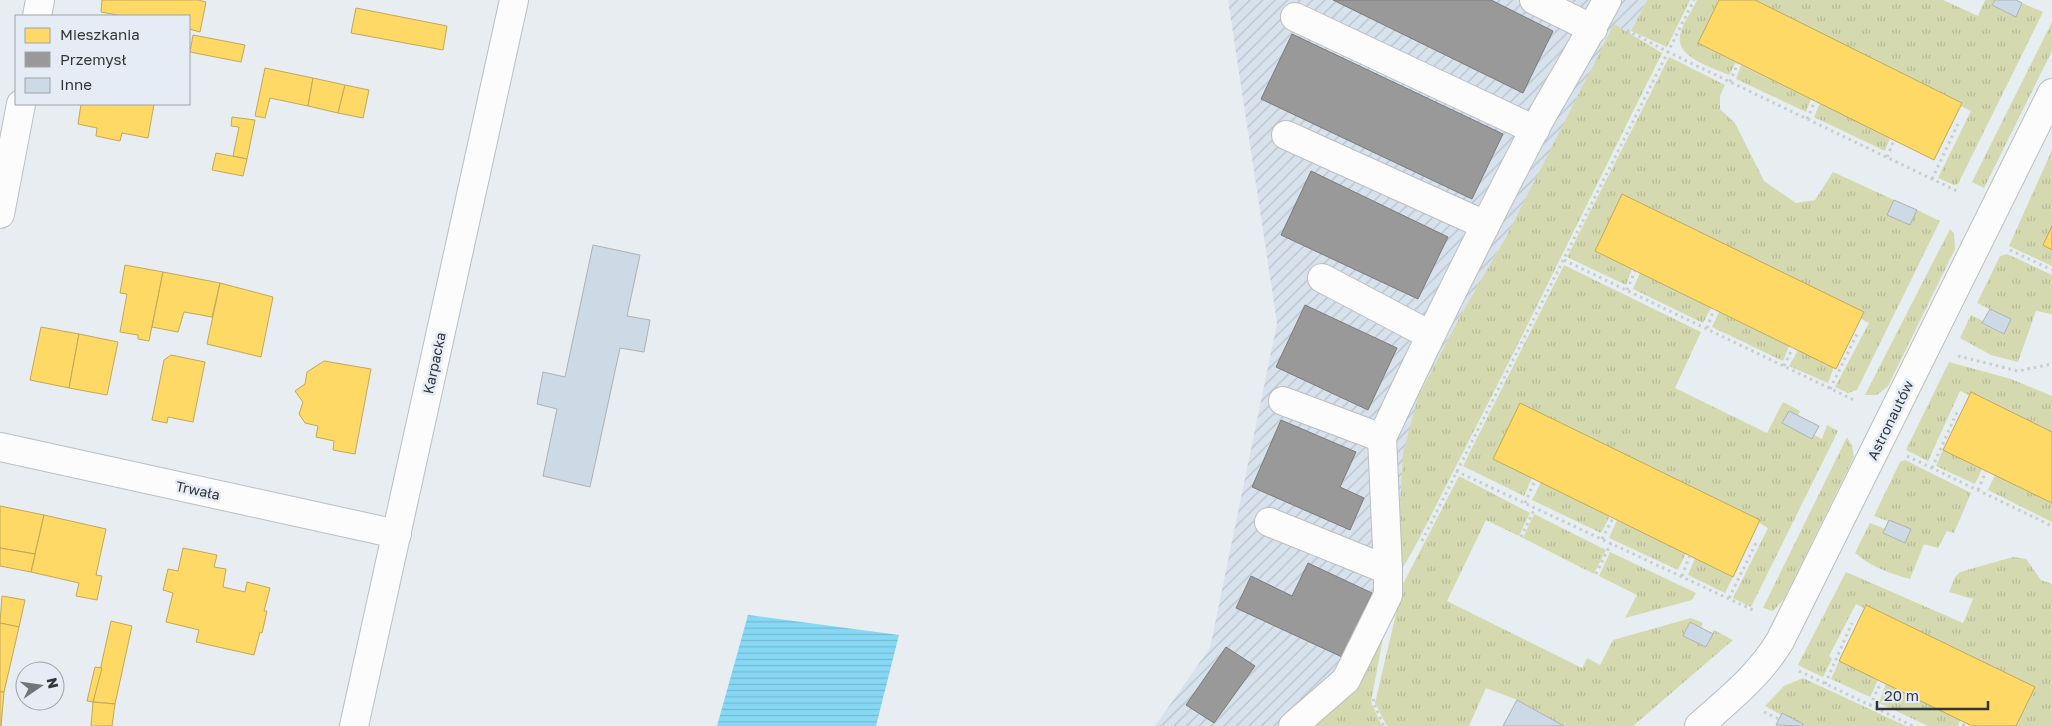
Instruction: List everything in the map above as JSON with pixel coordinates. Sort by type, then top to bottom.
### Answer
[{"type":"street","points":[[37,15],[40,0]]},
{"type":"street","name":"Karpacka","points":[[354,726],[514,0]]},
{"type":"street","points":[[1293,726],[1346,680],[1388,595],[1382,438],[1430,335],[1485,225],[1600,13],[1534,0]]},
{"type":"street","points":[[1296,17],[1535,130]]},
{"type":"street","name":"Astronautów","points":[[1699,726],[1753,678],[1769,660],[1780,641],[2052,93]]},
{"type":"street","points":[[0,214],[21,105]]},
{"type":"street","points":[[1286,135],[1485,225]]},
{"type":"street","points":[[1322,278],[1430,335]]},
{"type":"street","points":[[1284,401],[1382,438]]},
{"type":"street","name":"Trwała","points":[[0,447],[397,534]]},
{"type":"street","points":[[1268,522],[1388,570]]},
{"type":"path","points":[[1418,549],[1694,0]]},
{"type":"path","points":[[1600,13],[1630,32],[1668,52],[1959,192]]},
{"type":"path","points":[[1730,82],[1738,63]]},
{"type":"path","points":[[1807,119],[1815,101]]},
{"type":"path","points":[[1932,179],[1958,124]]},
{"type":"path","points":[[1887,157],[1894,140]]},
{"type":"path","points":[[2008,248],[2052,270]]},
{"type":"path","points":[[1564,260],[1856,401]]},
{"type":"path","points":[[1627,290],[1634,271]]},
{"type":"path","points":[[1707,328],[1714,309]]},
{"type":"path","points":[[1830,389],[1857,334]]},
{"type":"path","points":[[1930,339],[1946,352],[2018,371],[2052,364]]},
{"type":"path","points":[[1784,366],[1793,347]]},
{"type":"path","points":[[1932,468],[1958,410]]},
{"type":"path","points":[[1906,456],[2052,526]]},
{"type":"path","points":[[1456,471],[1756,611]]},
{"type":"path","points":[[1978,490],[1986,471]]},
{"type":"path","points":[[1525,503],[1535,480]]},
{"type":"path","points":[[1521,537],[1535,508]]},
{"type":"path","points":[[1602,539],[1613,518]]},
{"type":"path","points":[[1596,574],[1611,543]]},
{"type":"path","points":[[1729,598],[1756,543]]},
{"type":"path","points":[[1682,576],[1690,555]]},
{"type":"path","points":[[1825,684],[1852,623]]},
{"type":"path","points":[[1792,668],[1913,726]]},
{"type":"path","points":[[1870,706],[1881,682]]},
{"type":"path","points":[[1375,693],[1373,702],[1384,726]]},
{"type":"shaded area","points":[[1228,0],[1647,0],[1629,34],[1614,25],[1506,237],[1463,311],[1418,397],[1396,580],[1310,726],[1155,726],[1210,648],[1277,323]]},
{"type":"green space","points":[[1647,0],[1690,0],[1667,47],[1631,31]]},
{"type":"green space","points":[[1697,0],[1719,0],[1698,43],[1736,62],[1729,75],[1697,61],[1680,44],[1683,27]]},
{"type":"green space","points":[[1755,0],[1943,0],[1978,16],[1985,0],[1995,0],[1992,5],[2016,16],[2022,3],[2043,12],[1958,184],[1954,185],[1938,178],[1971,111],[1961,106],[1962,103]]},
{"type":"green space","points":[[2052,22],[2052,51],[1984,188],[1972,182]]},
{"type":"green space","points":[[1614,24],[1662,53],[1514,352],[1419,539],[1396,580],[1403,453],[1418,397],[1463,311],[1506,237]]},
{"type":"green space","points":[[1669,57],[1725,85],[1720,96],[1720,109],[1735,123],[1764,181],[1796,203],[1815,200],[1833,172],[1894,200],[1888,215],[1910,225],[1917,210],[1940,221],[1857,390],[1848,393],[1835,387],[1869,323],[1622,195],[1595,251],[1632,269],[1626,285],[1567,257]]},
{"type":"green space","points":[[1741,65],[1811,99],[1806,112],[1736,79]]},
{"type":"green space","points":[[1820,103],[1890,138],[1885,151],[1814,117]]},
{"type":"green space","points":[[2052,150],[2052,226],[2043,245],[2052,250],[2052,266],[2009,246]]},
{"type":"green space","points":[[1950,229],[1954,234],[1955,249],[1888,386],[1877,395],[1865,395]]},
{"type":"green space","points":[[2007,254],[2052,275],[2052,314],[2036,311],[2018,362],[1991,355],[1960,338],[1971,315],[1983,321],[1982,324],[2004,334],[2011,319],[1977,303],[2000,256]]},
{"type":"green space","points":[[1564,265],[1701,332],[1675,388],[1767,433],[1783,402],[1800,411],[1798,416],[1814,435],[1822,439],[1827,425],[1838,431],[1751,607],[1733,598],[1768,528],[1760,523],[1760,520],[1520,403],[1493,459],[1532,478],[1524,496],[1463,466]]},
{"type":"green space","points":[[1640,273],[1711,308],[1703,323],[1633,289]]},
{"type":"green space","points":[[1719,312],[1789,346],[1783,361],[1712,327]]},
{"type":"green space","points":[[1798,350],[1834,367],[1828,383],[1789,366]]},
{"type":"green space","points":[[1949,362],[2011,379],[2052,396],[2052,432],[1971,392],[1969,395],[1960,391],[1928,461],[1906,450]]},
{"type":"green space","points":[[1847,437],[1852,446],[1854,457],[1784,599],[1773,611],[1763,608]]},
{"type":"green space","points":[[1943,450],[1982,469],[1975,484],[1936,466]]},
{"type":"green space","points":[[1905,460],[1971,493],[1954,533],[1947,531],[1938,548],[1924,544],[1910,579],[1881,569],[1855,553],[1870,523],[1885,529],[1883,533],[1905,542],[1910,529],[1874,516],[1900,462]]},
{"type":"green space","points":[[1995,475],[2052,503],[2052,522],[1988,490]]},
{"type":"green space","points":[[1459,476],[1530,513],[1519,536],[1486,520],[1447,601],[1582,668],[1587,658],[1600,665],[1613,640],[1691,618],[1703,623],[1701,628],[1690,622],[1683,636],[1706,647],[1714,630],[1733,640],[1633,726],[1564,726],[1517,700],[1486,688],[1469,726],[1387,726],[1375,703],[1403,584]]},
{"type":"green space","points":[[1541,482],[1610,516],[1601,533],[1532,500]]},
{"type":"green space","points":[[1534,514],[1606,550],[1594,574],[1523,538]]},
{"type":"green space","points":[[1617,520],[1686,553],[1678,570],[1609,538]]},
{"type":"green space","points":[[1610,552],[1696,593],[1692,600],[1625,618],[1637,595],[1599,576]]},
{"type":"green space","points":[[2013,557],[2026,559],[2041,580],[2052,584],[2052,726],[2016,726],[2034,687],[1866,605],[1864,608],[1856,604],[1829,656],[1832,659],[1823,677],[1798,665],[1846,572],[1963,623],[1973,599],[1949,592],[1955,577],[1960,572]]},
{"type":"green space","points":[[1695,558],[1733,577],[1725,593],[1688,575]]},
{"type":"green space","points":[[1391,595],[1371,702],[1382,726],[1310,726]]},
{"type":"green space","points":[[1839,661],[1878,680],[1870,697],[1831,679]]},
{"type":"green space","points":[[1803,678],[1906,726],[1802,726],[1802,724],[1765,706],[1784,686]]},
{"type":"green space","points":[[1886,684],[1960,720],[1958,726],[1928,726],[1879,703]]},
{"type":"water","points":[[748,615],[899,635],[876,726],[717,726]]},
{"type":"building: Mieszkania","points":[[102,0],[198,0],[206,2],[200,32],[190,29],[190,15],[118,15],[101,12]]},
{"type":"building: Mieszkania","points":[[1719,0],[1755,0],[1962,103],[1934,160],[1698,43]]},
{"type":"building: Mieszkania","points":[[356,8],[447,26],[443,50],[351,33]]},
{"type":"building: Mieszkania","points":[[193,35],[245,45],[241,62],[190,52]]},
{"type":"building: Mieszkania","points":[[265,68],[313,78],[308,106],[270,98],[265,118],[255,116]]},
{"type":"building: Mieszkania","points":[[313,78],[345,85],[338,113],[308,106]]},
{"type":"building: Mieszkania","points":[[345,85],[369,90],[363,118],[338,113]]},
{"type":"building: Mieszkania","points":[[81,105],[154,105],[148,138],[122,133],[120,141],[96,136],[97,128],[78,124]]},
{"type":"building: Mieszkania","points":[[232,117],[255,120],[247,159],[233,156],[239,127],[231,126]]},
{"type":"building: Mieszkania","points":[[216,153],[247,159],[243,176],[212,170]]},
{"type":"building: Mieszkania","points":[[1622,194],[1864,312],[1836,369],[1595,251]]},
{"type":"building: Mieszkania","points":[[2052,226],[2052,250],[2043,245]]},
{"type":"building: Mieszkania","points":[[125,265],[163,272],[149,341],[138,339],[138,335],[120,332],[127,294],[120,293]]},
{"type":"building: Mieszkania","points":[[163,272],[220,283],[212,317],[184,312],[178,332],[152,327]]},
{"type":"building: Mieszkania","points":[[220,283],[273,297],[261,357],[207,344]]},
{"type":"building: Mieszkania","points":[[41,327],[79,334],[69,388],[30,380]]},
{"type":"building: Mieszkania","points":[[79,334],[118,342],[107,395],[69,388]]},
{"type":"building: Mieszkania","points":[[171,355],[205,362],[193,422],[168,417],[167,423],[152,420],[164,360]]},
{"type":"building: Mieszkania","points":[[324,361],[371,369],[355,454],[333,450],[334,441],[316,437],[318,426],[305,423],[299,414],[303,402],[295,391],[305,384],[307,372]]},
{"type":"building: Mieszkania","points":[[1971,392],[2052,432],[2052,503],[1943,450]]},
{"type":"building: Mieszkania","points":[[1520,403],[1760,520],[1733,577],[1493,459]]},
{"type":"building: Mieszkania","points":[[0,506],[44,515],[35,554],[0,548]]},
{"type":"building: Mieszkania","points":[[44,515],[106,529],[96,575],[102,576],[97,600],[76,596],[79,583],[31,572]]},
{"type":"building: Mieszkania","points":[[0,548],[35,554],[31,572],[0,566]]},
{"type":"building: Mieszkania","points":[[183,548],[217,555],[214,567],[226,569],[223,587],[245,592],[247,582],[270,588],[264,611],[267,611],[262,633],[260,632],[254,655],[196,642],[199,630],[166,622],[173,593],[163,590],[168,569],[178,571]]},
{"type":"building: Mieszkania","points":[[2,596],[25,600],[19,627],[0,623]]},
{"type":"building: Mieszkania","points":[[1866,605],[2035,687],[2016,726],[1972,726],[1839,661]]},
{"type":"building: Mieszkania","points":[[111,621],[132,626],[115,704],[93,702]]},
{"type":"building: Mieszkania","points":[[0,623],[19,627],[4,692],[0,692]]},
{"type":"building: Mieszkania","points":[[95,667],[102,668],[93,702],[87,701]]},
{"type":"building: Mieszkania","points":[[0,692],[4,692],[1,726],[0,726]]},
{"type":"building: Mieszkania","points":[[93,702],[115,704],[112,726],[91,726]]},
{"type":"building: Przemysł","points":[[1333,0],[1491,0],[1553,31],[1523,93]]},
{"type":"building: Przemysł","points":[[1292,34],[1503,134],[1472,199],[1261,99]]},
{"type":"building: Przemysł","points":[[1311,171],[1448,237],[1418,299],[1281,235]]},
{"type":"building: Przemysł","points":[[1305,305],[1397,348],[1368,410],[1276,367]]},
{"type":"building: Przemysł","points":[[1281,420],[1356,452],[1340,487],[1364,498],[1350,530],[1252,487]]},
{"type":"building: Przemysł","points":[[1308,563],[1372,593],[1342,657],[1236,608],[1251,576],[1292,596]]},
{"type":"building: Przemysł","points":[[1226,647],[1255,666],[1214,723],[1186,705]]},
{"type":"building: Inne","points":[[1995,0],[2016,0],[2022,3],[2016,17],[1992,5]]},
{"type":"building: Inne","points":[[1894,200],[1917,210],[1910,225],[1887,215]]},
{"type":"building: Inne","points":[[593,245],[640,255],[627,316],[650,320],[644,352],[620,348],[590,487],[543,476],[557,409],[537,404],[543,372],[565,377]]},
{"type":"building: Inne","points":[[1990,309],[2011,319],[2004,334],[1982,323]]},
{"type":"building: Inne","points":[[1789,411],[1819,426],[1812,439],[1782,423]]},
{"type":"building: Inne","points":[[1889,520],[1911,529],[1905,543],[1883,533]]},
{"type":"building: Inne","points":[[1690,622],[1713,634],[1706,647],[1683,636]]},
{"type":"building: Inne","points":[[1517,700],[1564,726],[1503,726]]},
{"type":"building: Inne","points":[[1782,713],[1803,724],[1802,726],[1776,725]]}]
